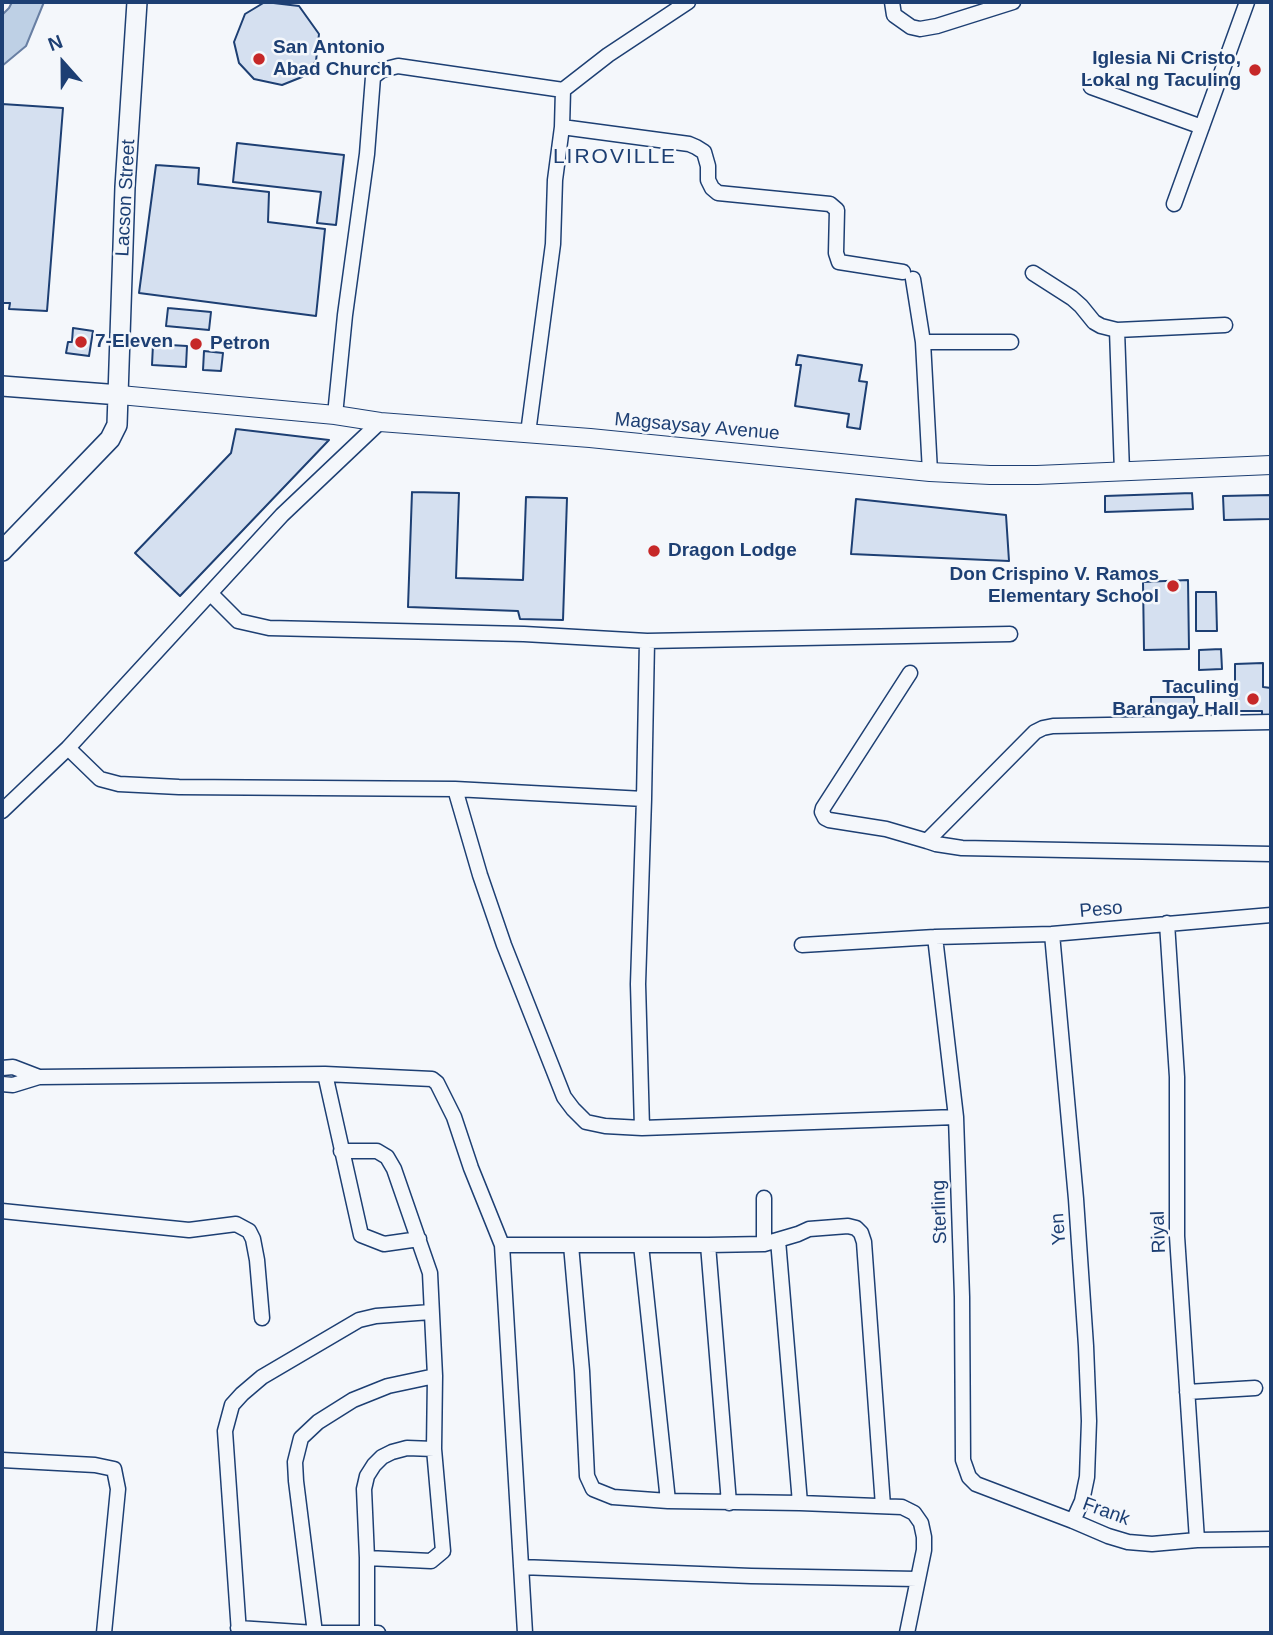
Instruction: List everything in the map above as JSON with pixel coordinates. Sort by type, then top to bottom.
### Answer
[{"type":"main road","name":"Lacson Street","points":[[2,551],[110,439],[117,425],[125,187],[137,2]]},
{"type":"main road","points":[[2,386],[120,395]]},
{"type":"street","points":[[335,415],[345,316],[367,154],[373,78],[382,70],[398,66],[563,90],[608,55],[688,2]]},
{"type":"street","points":[[892,2],[894,15],[911,27],[920,29],[1013,2]]},
{"type":"street","points":[[1174,204],[1247,2]]},
{"type":"street","points":[[1091,87],[1202,127]]},
{"type":"street","points":[[528,433],[553,244],[555,180],[562,127],[563,90]]},
{"type":"street","points":[[562,127],[696,147],[704,152],[708,180],[718,194],[830,204],[836,210],[836,253],[839,262],[908,275],[923,342],[930,472]]},
{"type":"street","points":[[1033,273],[1072,298],[1101,326],[1117,330],[1224,325]]},
{"type":"street","points":[[1117,330],[1122,472]]},
{"type":"street","points":[[923,342],[1011,342]]},
{"type":"street","name":"Magsaysay Avenue","points":[[120,395],[335,415],[380,422],[528,433],[930,472],[990,475],[1271,465]]},
{"type":"street","points":[[2,811],[68,748],[282,515],[380,422]]},
{"type":"street","points":[[211,594],[238,621],[269,628],[536,634],[647,641],[1010,634]]},
{"type":"street","points":[[642,1128],[638,984],[647,641]]},
{"type":"street","points":[[910,673],[823,808],[825,818],[886,829],[936,844],[962,848],[1271,854]]},
{"type":"street","points":[[926,841],[1035,732],[1043,728],[1271,722]]},
{"type":"street","points":[[68,748],[100,779],[119,784],[179,787],[455,789],[644,799]]},
{"type":"street","points":[[455,789],[504,945],[564,1097],[586,1122],[642,1128],[956,1117]]},
{"type":"street","name":"Peso","points":[[802,945],[935,937],[1052,934],[1271,915]]},
{"type":"street","name":"Riyal","points":[[1167,923],[1177,1077],[1177,1237],[1197,1540]]},
{"type":"street","name":"Yen","points":[[1052,934],[1076,1199],[1089,1421],[1087,1477],[1082,1501],[1073,1521]]},
{"type":"street","name":"Sterling","points":[[935,937],[956,1117],[962,1297],[963,1460],[969,1477],[975,1484]]},
{"type":"street","points":[[2,1068],[13,1067],[39,1077]]},
{"type":"street","points":[[325,1074],[361,1235],[384,1244],[419,1239]]},
{"type":"street","points":[[2,1084],[13,1085],[39,1077],[325,1074],[432,1079],[437,1083],[454,1117],[502,1245],[525,1633]]},
{"type":"street","points":[[341,1151],[377,1151],[387,1157],[394,1169],[430,1273],[435,1376],[434,1449],[443,1551],[431,1560],[367,1558]]},
{"type":"street","points":[[764,1198],[800,1503]]},
{"type":"street","points":[[2,1211],[188,1230],[236,1224],[249,1231],[253,1239],[262,1318]]},
{"type":"street","points":[[502,1245],[708,1245],[771,1242],[809,1229],[848,1226],[856,1228],[864,1242],[883,1506]]},
{"type":"street","points":[[571,1245],[582,1371],[587,1476],[593,1489],[613,1497],[668,1501],[902,1507],[914,1513],[924,1537],[924,1550],[907,1633]]},
{"type":"street","points":[[641,1245],[668,1501]]},
{"type":"street","points":[[708,1245],[729,1503]]},
{"type":"street","points":[[378,1633],[239,1630],[225,1431],[232,1405],[262,1377],[359,1320],[431,1312]]},
{"type":"street","points":[[316,1633],[296,1481],[295,1462],[301,1438],[318,1422],[353,1400],[388,1386],[435,1376]]},
{"type":"street","points":[[1187,1392],[1255,1388]]},
{"type":"street","points":[[367,1632],[364,1489],[368,1476],[382,1457],[392,1452],[407,1448],[434,1449]]},
{"type":"street","points":[[2,1460],[95,1465],[114,1469],[118,1489],[104,1633]]},
{"type":"street","name":"Frank","points":[[975,1484],[1128,1542],[1152,1544],[1197,1540],[1271,1539]]},
{"type":"street","points":[[521,1567],[917,1579]]},
{"type":"water","points":[[12,2],[44,2],[26,46],[2,66],[2,15]]},
{"type":"building","points":[[265,2],[299,6],[319,34],[316,61],[302,77],[282,85],[254,79],[239,63],[234,42],[245,14]]},
{"type":"building","points":[[2,104],[63,108],[47,311],[9,309],[10,303],[2,303]]},
{"type":"building","points":[[237,143],[344,155],[336,225],[317,223],[321,192],[233,182]]},
{"type":"building","points":[[156,165],[199,168],[198,184],[269,192],[268,222],[325,229],[316,316],[139,293]]},
{"type":"building","points":[[168,308],[211,312],[209,330],[166,326]]},
{"type":"building","name":"7-Eleven","points":[[73,328],[93,331],[89,356],[66,353],[68,342],[72,342]]},
{"type":"building","points":[[153,344],[187,346],[186,367],[152,365]]},
{"type":"building","points":[[204,351],[223,353],[221,371],[203,370]]},
{"type":"building","points":[[798,355],[862,365],[859,381],[867,382],[860,429],[847,427],[849,414],[795,406],[801,365],[796,365]]},
{"type":"building","points":[[236,429],[329,440],[180,596],[135,553],[231,453]]},
{"type":"building","points":[[412,492],[459,493],[456,578],[523,580],[526,497],[567,498],[563,620],[520,619],[518,611],[408,607]]},
{"type":"building","points":[[1192,493],[1193,509],[1105,512],[1105,496]]},
{"type":"building","points":[[1271,495],[1271,519],[1224,520],[1223,496]]},
{"type":"building","points":[[856,499],[1006,515],[1009,561],[851,554]]},
{"type":"building","points":[[1188,580],[1189,649],[1144,650],[1143,582]]},
{"type":"building","points":[[1196,592],[1216,592],[1217,631],[1196,631]]},
{"type":"building","points":[[1221,649],[1222,669],[1199,670],[1199,650]]},
{"type":"building","name":"Taculing Barangay Hall","points":[[1263,663],[1263,687],[1271,688],[1271,717],[1262,718],[1262,711],[1235,711],[1235,664]]},
{"type":"building","name":"Taculing Barangay Hall","points":[[1151,697],[1194,697],[1195,719],[1151,719]]},
{"type":"place","name":"San Antonio Abad Church","points":[[259,59]]},
{"type":"place","name":"Iglesia Ni Cristo, Lokal ng Taculing","points":[[1255,70]]},
{"type":"place","name":"7-Eleven","points":[[81,342]]},
{"type":"place","name":"Petron","points":[[196,344]]},
{"type":"place","name":"Dragon Lodge","points":[[654,551]]},
{"type":"place","name":"Don Crispino V. Ramos Elementary School","points":[[1173,586]]},
{"type":"place","name":"Taculing Barangay Hall","points":[[1253,699]]},
{"type":"district","name":"LIROVILLE","points":[[615,157]]}]
